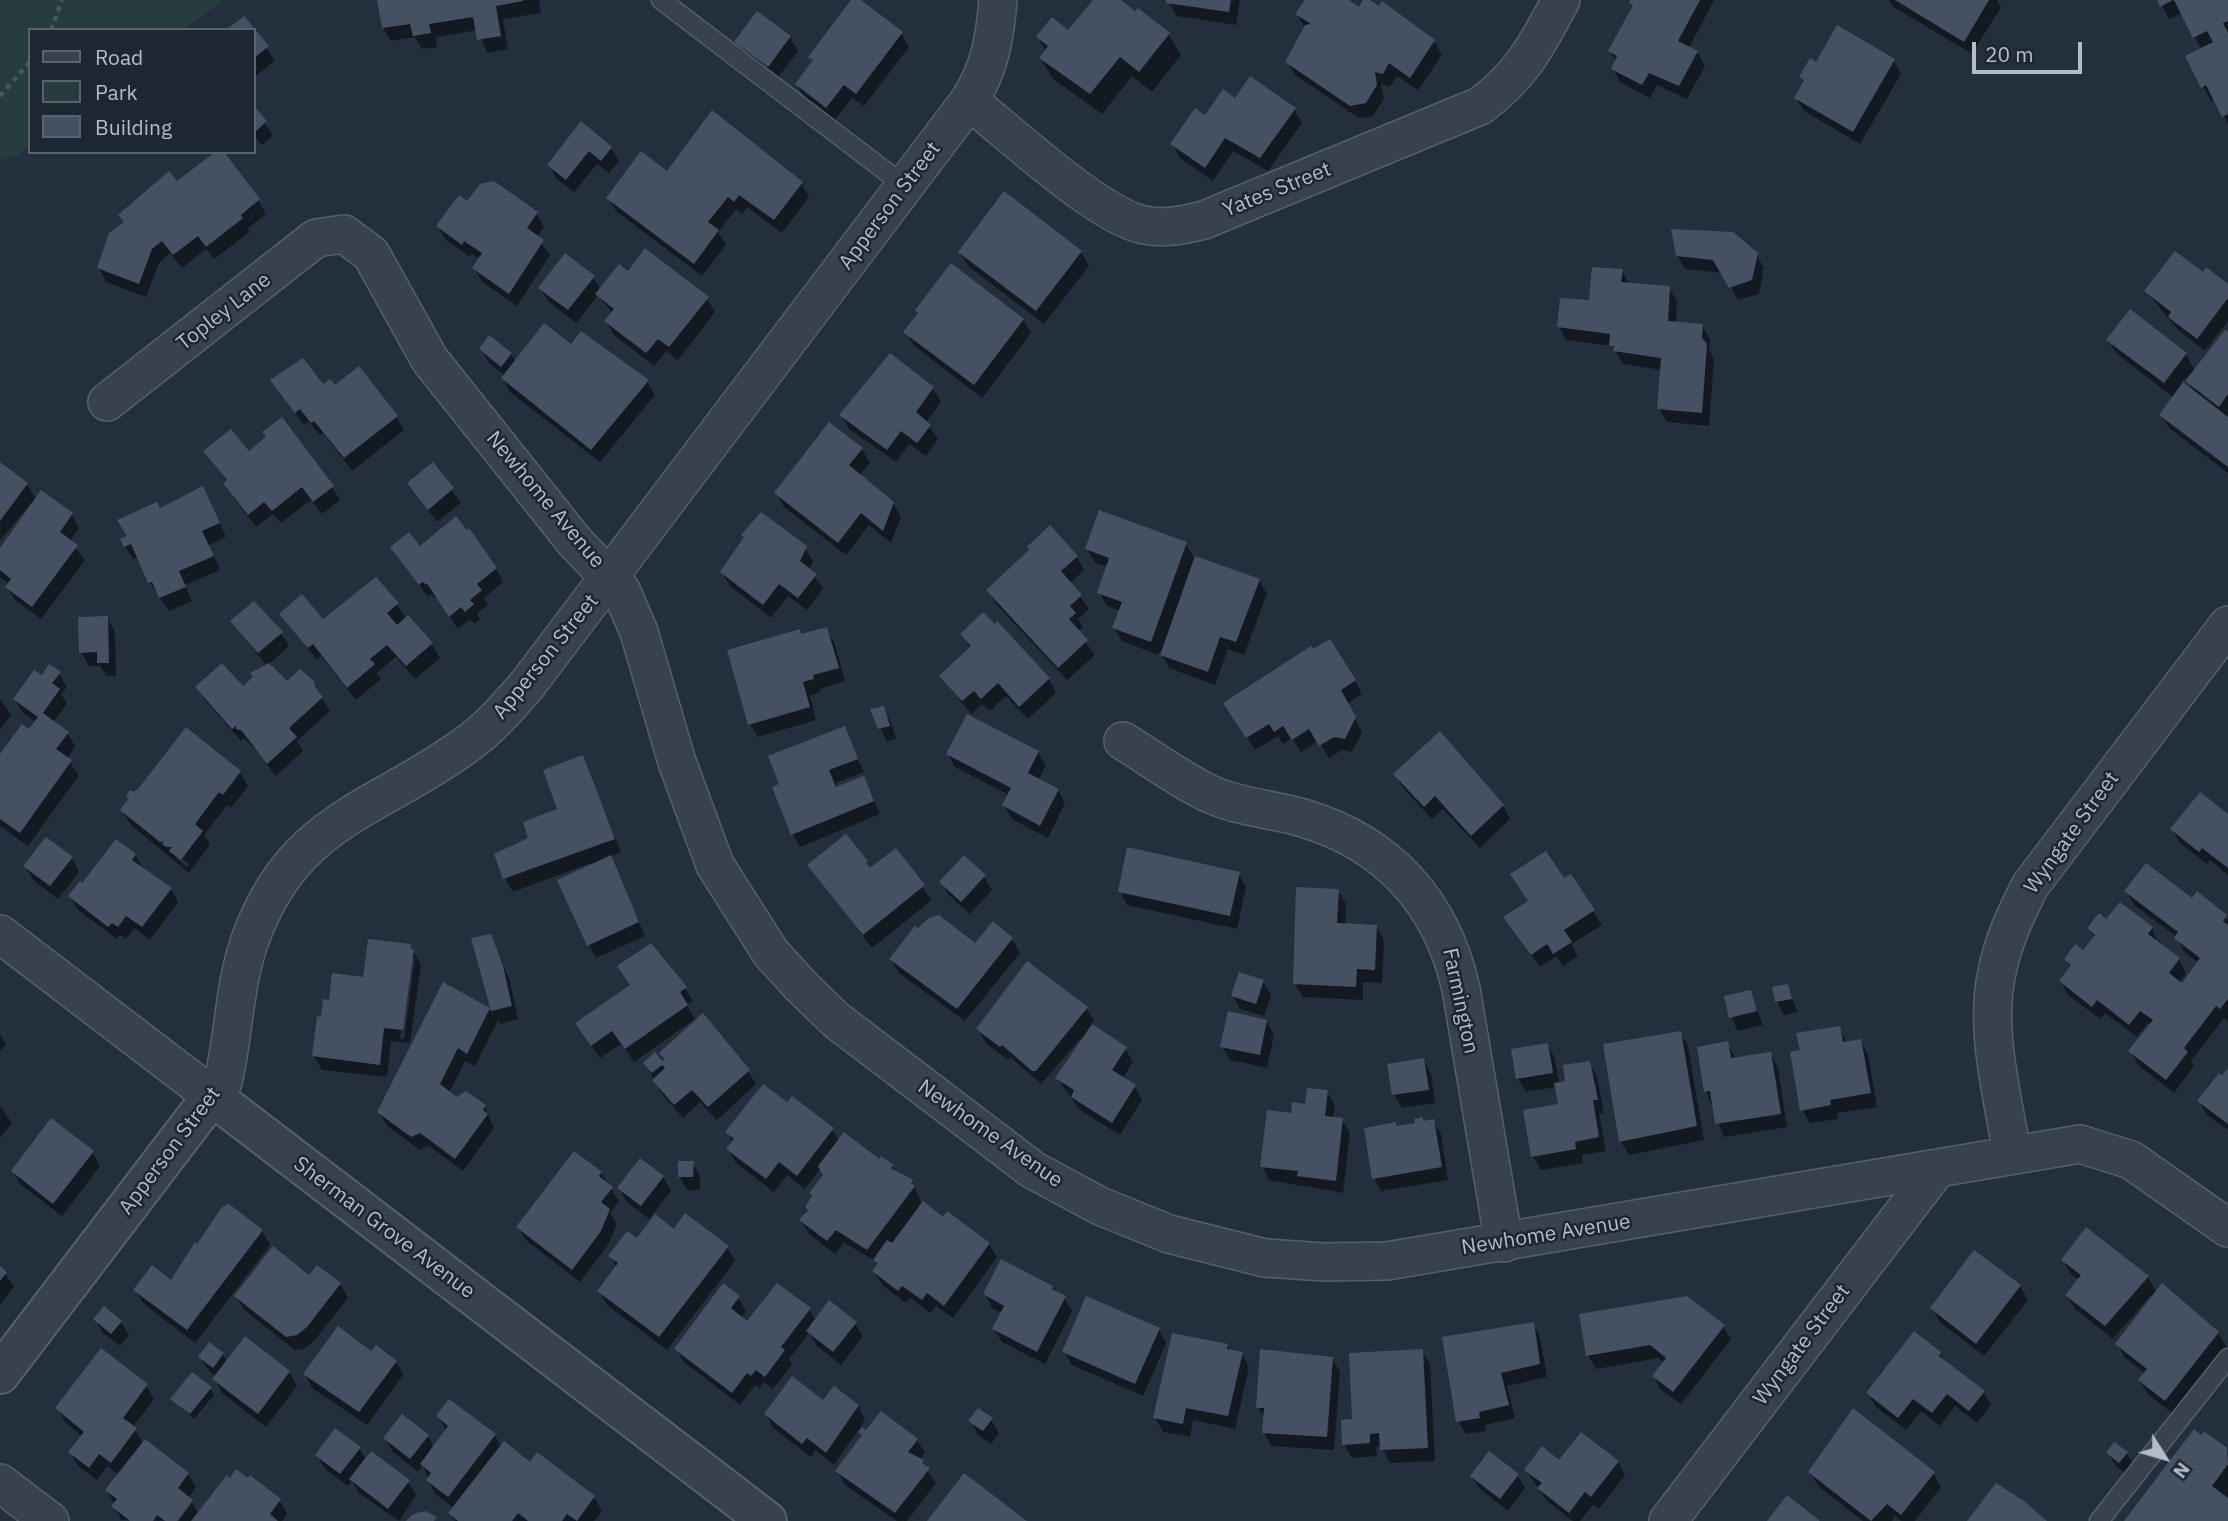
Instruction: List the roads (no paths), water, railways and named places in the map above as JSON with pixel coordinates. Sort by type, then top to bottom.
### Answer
[{"type":"street","name":"Apperson Street","points":[[0,1374],[223,1082],[242,969],[250,940],[275,887],[290,866],[330,827],[463,747],[490,727],[527,685],[969,101],[984,76],[994,44],[998,0]]},
{"type":"street","name":"Yates Street","points":[[969,101],[1109,210],[1139,223],[1157,227],[1182,225],[1205,220],[1480,106],[1507,86],[1528,61],[1561,0]]},
{"type":"street","name":"Newhome Avenue","points":[[344,234],[371,254],[430,360],[575,542],[621,590],[639,632],[677,762],[715,865],[771,953],[800,986],[836,1020],[914,1081],[1033,1170],[1100,1206],[1169,1234],[1265,1258],[1325,1262],[1387,1261],[2080,1144],[2113,1152],[2155,1173],[2228,1227]]},
{"type":"street","name":"Topley Lane","points":[[107,402],[316,238],[344,234]]},
{"type":"street","name":"Wyngate Street","points":[[2012,1154],[1995,1045],[1994,992],[2009,930],[2030,886],[2228,625]]},
{"type":"street","name":"Farmington","points":[[1123,741],[1211,794],[1325,825],[1363,845],[1407,880],[1431,908],[1445,934],[1459,979],[1504,1243]]},
{"type":"street","name":"Sherman Grove Avenue","points":[[0,934],[767,1521]]},
{"type":"street","name":"Wyngate Street","points":[[1668,1521],[1936,1170]]},
{"type":"street","points":[[0,1483],[50,1521]]},
{"type":"lane","points":[[661,0],[905,186]]},
{"type":"lane","points":[[2099,1521],[2228,1358]]}]
